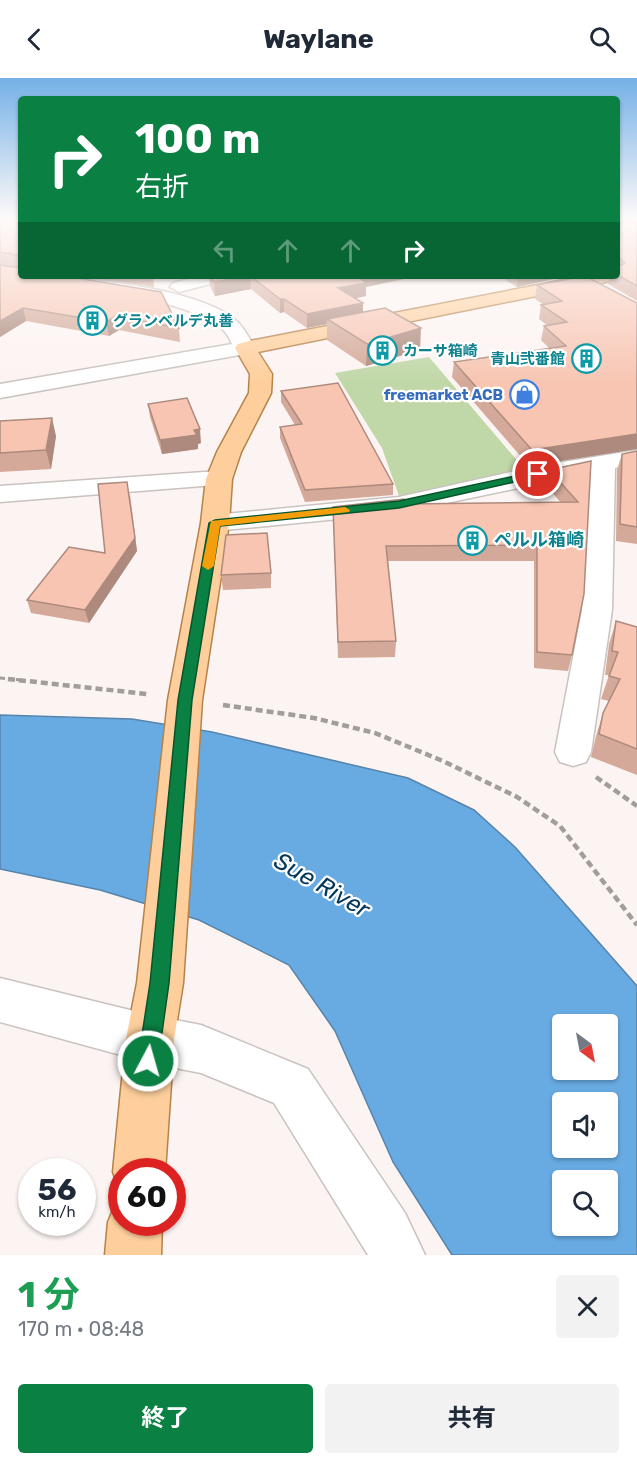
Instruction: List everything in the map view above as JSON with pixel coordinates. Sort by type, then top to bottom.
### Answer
[{"type":"main road","points":[[140,1158],[150,1039],[160,983],[185,700],[215,523],[219,479],[229,452],[260,393],[261,374],[245,348],[585,279]]},
{"type":"main road","points":[[133,1255],[134,1236]]},
{"type":"street","points":[[0,391],[245,348],[227,323],[204,310],[162,299],[47,279]]},
{"type":"street","points":[[162,299],[177,281],[194,279]]},
{"type":"street","points":[[585,279],[612,296]]},
{"type":"street","points":[[215,523],[399,505],[603,462],[637,457]]},
{"type":"street","points":[[573,752],[597,610],[603,462]]},
{"type":"street","points":[[0,494],[219,479]]},
{"type":"street","points":[[0,1000],[150,1039],[201,1049],[291,1086],[386,1232],[397,1255]]},
{"type":"path","points":[[0,678],[134,692],[314,718],[375,732],[507,792],[560,826],[637,925]]},
{"type":"path","points":[[573,752],[574,764],[615,789],[637,806]]},
{"type":"green space","points":[[429,357],[526,471],[399,496],[382,448],[335,373]]},
{"type":"water","name":"Sue River","points":[[0,715],[132,719],[212,732],[408,778],[474,810],[515,847],[637,986],[637,1255],[452,1255],[393,1162],[335,1031],[289,965],[199,920],[100,890],[0,869]]},
{"type":"building","points":[[0,274],[18,274],[18,279],[83,279],[161,292],[179,328],[116,316],[106,322],[23,308],[0,321]]},
{"type":"building","points":[[620,274],[637,274],[637,286],[620,276]]},
{"type":"building","points":[[212,279],[232,279],[214,282]]},
{"type":"building","points":[[254,279],[361,279],[366,283],[338,288],[363,303],[307,314],[284,299],[280,299]]},
{"type":"building","points":[[569,279],[591,279],[637,303],[637,434],[532,450],[454,362],[566,346],[544,326],[567,322],[541,305],[562,301],[537,285]]},
{"type":"building","points":[[385,308],[421,328],[367,344],[327,319]]},
{"type":"building","points":[[338,383],[393,484],[305,490],[280,427],[302,424],[281,391]]},
{"type":"building","points":[[187,398],[200,429],[194,430],[197,435],[160,440],[148,404]]},
{"type":"building","points":[[52,418],[46,450],[0,453],[0,421]]},
{"type":"building","points":[[637,451],[637,527],[620,524],[622,454]]},
{"type":"building","points":[[591,461],[584,594],[572,655],[537,652],[537,545],[386,546],[396,641],[338,642],[333,507],[404,499],[406,504],[578,502],[549,470]]},
{"type":"building","points":[[127,482],[135,538],[85,610],[27,600],[69,547],[105,553],[98,484]]},
{"type":"building","points":[[267,533],[271,573],[221,575],[226,535]]},
{"type":"building","points":[[616,621],[637,627],[637,749],[599,734],[603,713],[620,679],[609,676],[618,652],[612,651]]},
{"type":"slow traffic","points":[[208,566],[215,523],[345,510]]},
{"type":"place","name":"グランベルデ丸善","points":[[92,321]]},
{"type":"place","name":"カーサ箱崎","points":[[382,351]]},
{"type":"place","name":"青山弐番館","points":[[586,359]]},
{"type":"place","name":"freemarket ACB","points":[[524,395]]},
{"type":"place","name":"ペルル箱崎","points":[[473,540]]},
{"type":"route","points":[[148,1061],[160,983],[185,700],[215,523],[399,505],[538,474]]}]
